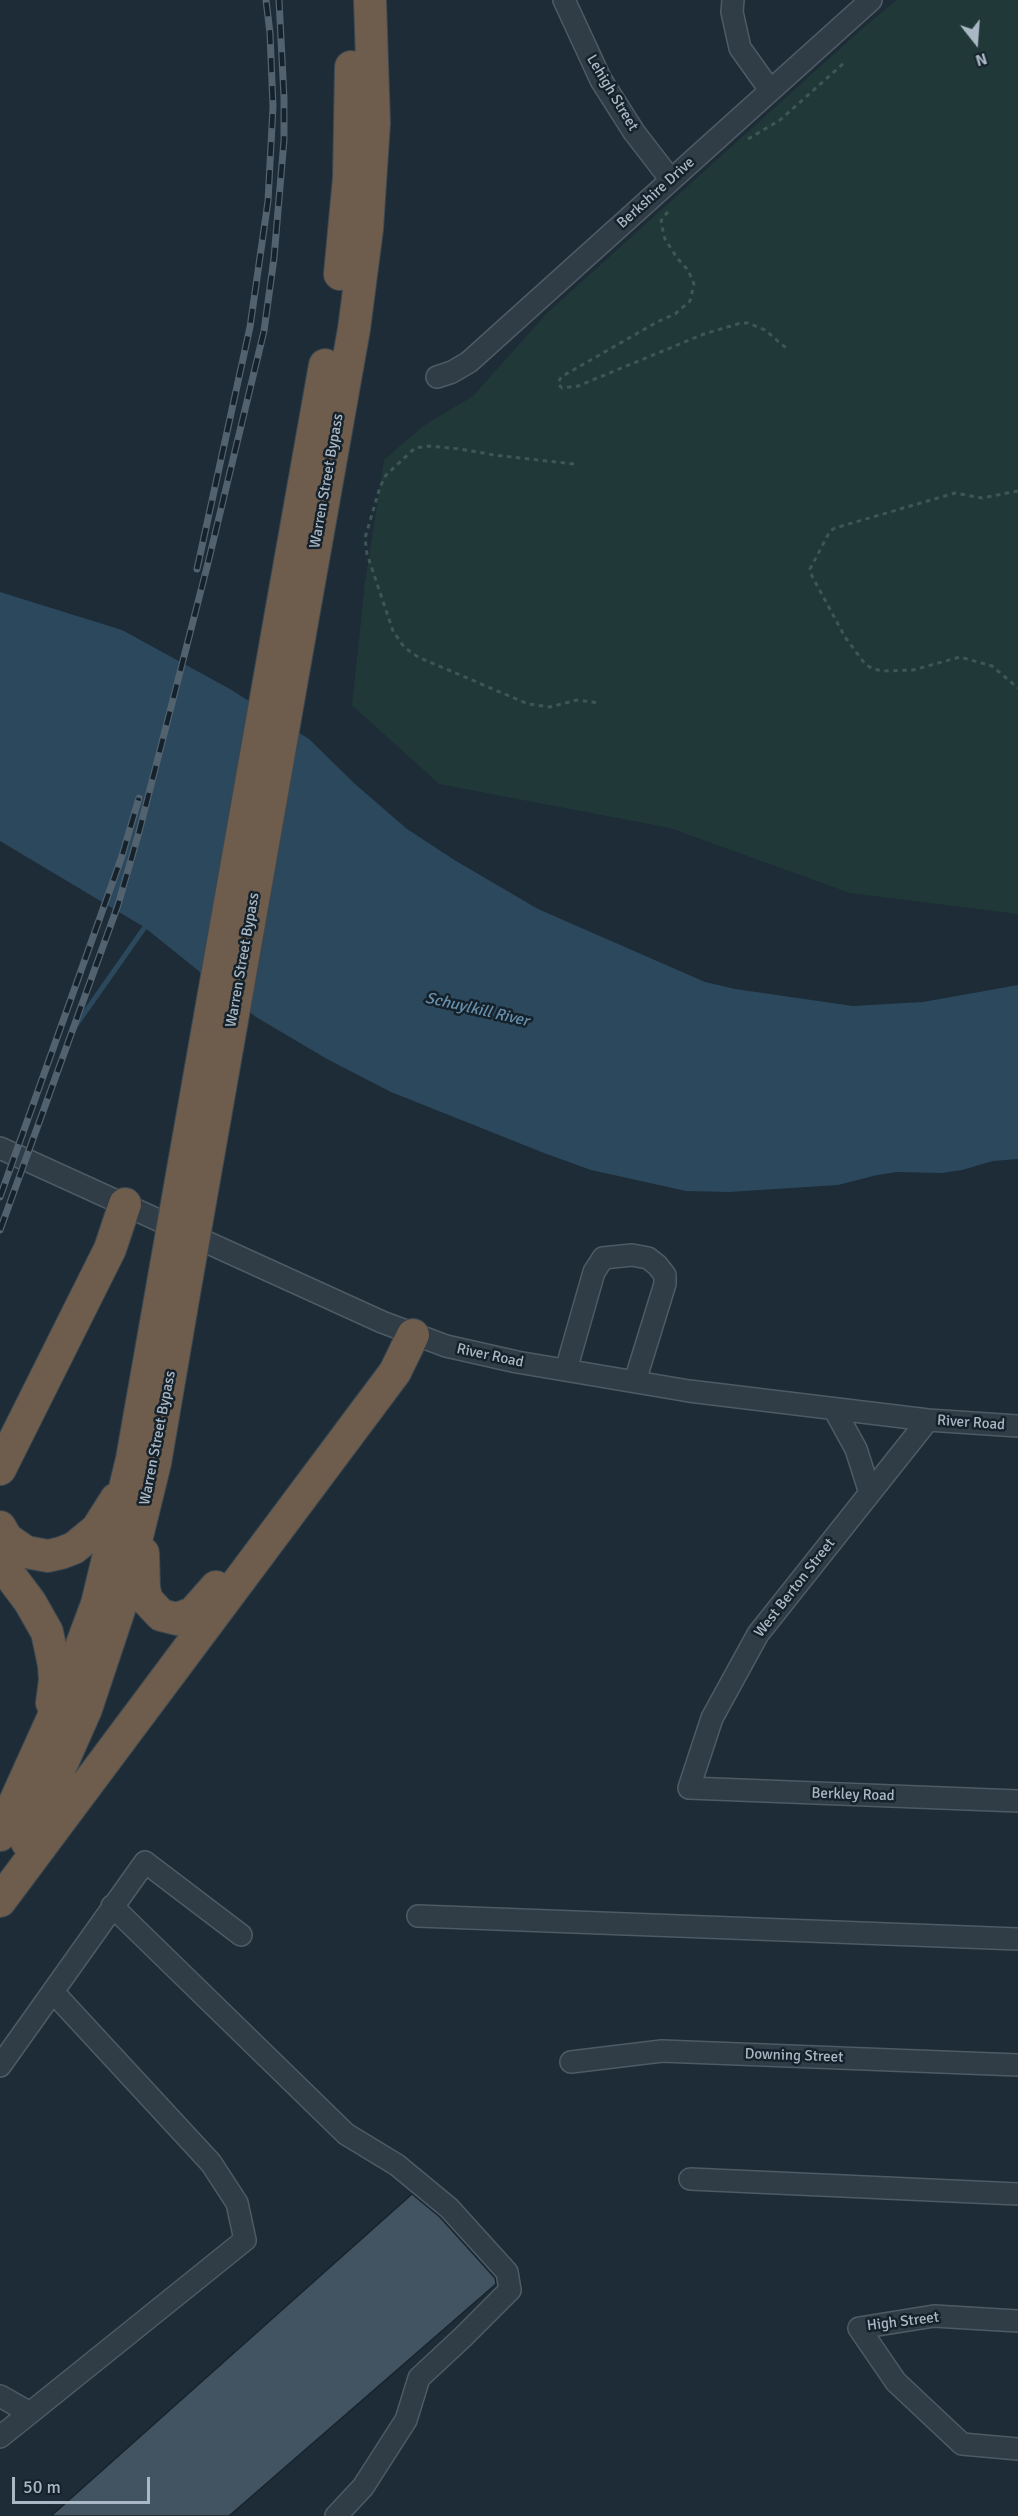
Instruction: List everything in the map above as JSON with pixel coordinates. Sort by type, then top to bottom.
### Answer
[{"type":"highway","name":"Warren Street Bypass","points":[[292,618],[344,237],[351,122],[348,0]]},
{"type":"highway","name":"Warren Street Bypass","points":[[0,1893],[42,1811],[86,1709],[119,1610],[144,1510],[177,1271],[292,618],[354,329],[367,229],[374,123],[370,0]]},
{"type":"highway","points":[[0,1435],[98,1242],[125,1204]]},
{"type":"highway","points":[[0,1469],[110,1249],[125,1204]]},
{"type":"highway","name":"Warren Street Bypass","points":[[0,1835],[41,1747],[80,1653],[97,1604],[177,1271]]},
{"type":"highway","points":[[144,1510],[142,1578],[147,1600],[160,1615],[168,1618],[185,1617],[206,1600],[383,1363],[413,1335]]},
{"type":"highway","points":[[0,1901],[395,1372],[413,1335]]},
{"type":"highway","points":[[0,1527],[7,1539],[26,1552],[48,1556],[74,1548],[97,1530],[106,1518],[114,1505],[132,1459]]},
{"type":"highway","points":[[0,1562],[39,1616],[51,1647],[55,1680],[54,1696],[41,1747]]},
{"type":"street","name":"Lehigh Street","points":[[564,0],[585,49],[606,88],[634,132],[671,180]]},
{"type":"street","points":[[733,0],[732,12],[740,48],[770,90]]},
{"type":"street","name":"Berkshire Drive","points":[[437,377],[452,372],[469,362],[870,0]]},
{"type":"street","name":"River Road","points":[[0,1148],[413,1335],[475,1354],[635,1382],[834,1409],[928,1420],[1018,1426]]},
{"type":"street","points":[[566,1370],[594,1272],[603,1258],[632,1255],[648,1258],[665,1275],[665,1284],[635,1382]]},
{"type":"street","points":[[834,1409],[856,1449],[870,1492]]},
{"type":"street","name":"West Berton Street","points":[[689,1788],[712,1718],[758,1634],[928,1420]]},
{"type":"street","name":"Berkley Road","points":[[689,1788],[1018,1801]]},
{"type":"street","points":[[0,2066],[145,1862],[241,1935]]},
{"type":"street","points":[[112,1906],[346,2134],[397,2165],[449,2208],[507,2272],[510,2290],[418,2378],[406,2420],[363,2487],[336,2516]]},
{"type":"street","points":[[418,1916],[1018,1940]]},
{"type":"street","points":[[0,2437],[245,2240],[237,2203],[211,2163],[53,1992]]},
{"type":"street","name":"Downing Street","points":[[571,2062],[662,2051],[1018,2066]]},
{"type":"street","points":[[690,2179],[1018,2194]]},
{"type":"street","name":"High Street","points":[[1018,2321],[934,2316],[859,2328],[897,2382],[962,2444],[1018,2449]]},
{"type":"street","points":[[0,2396],[30,2413]]},
{"type":"path","points":[[739,144],[780,120],[845,62]]},
{"type":"path","points":[[675,204],[662,218],[661,223],[665,239],[688,270],[694,284],[690,301],[675,314],[568,372],[561,377],[558,384],[562,388],[578,386],[704,334],[741,323],[748,323],[765,330],[786,348]]},
{"type":"path","points":[[574,464],[460,449],[429,446],[415,448],[386,475],[380,487],[365,538],[366,554],[393,631],[404,647],[418,657],[489,685],[528,704],[550,707],[577,700],[598,703]]},
{"type":"path","points":[[1018,491],[982,498],[955,494],[835,528],[830,531],[810,569],[845,637],[865,664],[873,669],[913,670],[960,657],[992,666],[1018,688]]},
{"type":"green space","points":[[897,0],[1018,0],[1018,914],[850,893],[670,828],[439,784],[352,705],[365,583],[384,460],[423,426],[473,396],[547,313],[864,27]]},
{"type":"water","name":"Schuylkill River","points":[[0,592],[122,630],[230,689],[309,739],[355,784],[407,829],[456,861],[538,909],[705,982],[735,989],[853,1006],[923,1002],[1018,985],[1018,1159],[993,1161],[942,1173],[897,1172],[838,1185],[729,1192],[686,1191],[591,1170],[544,1153],[391,1092],[327,1059],[256,1017],[144,927],[0,841]]},
{"type":"building","points":[[412,2194],[440,2217],[495,2278],[496,2284],[229,2516],[51,2516]]},
{"type":"waterway","points":[[74,1028],[147,924]]},
{"type":"railway","points":[[197,569],[250,327],[268,201],[273,107],[270,33],[266,0]]},
{"type":"railway","points":[[0,1230],[118,905],[208,563],[264,331],[274,258],[284,140],[279,0]]},
{"type":"railway","points":[[0,1197],[122,856],[139,798]]}]
